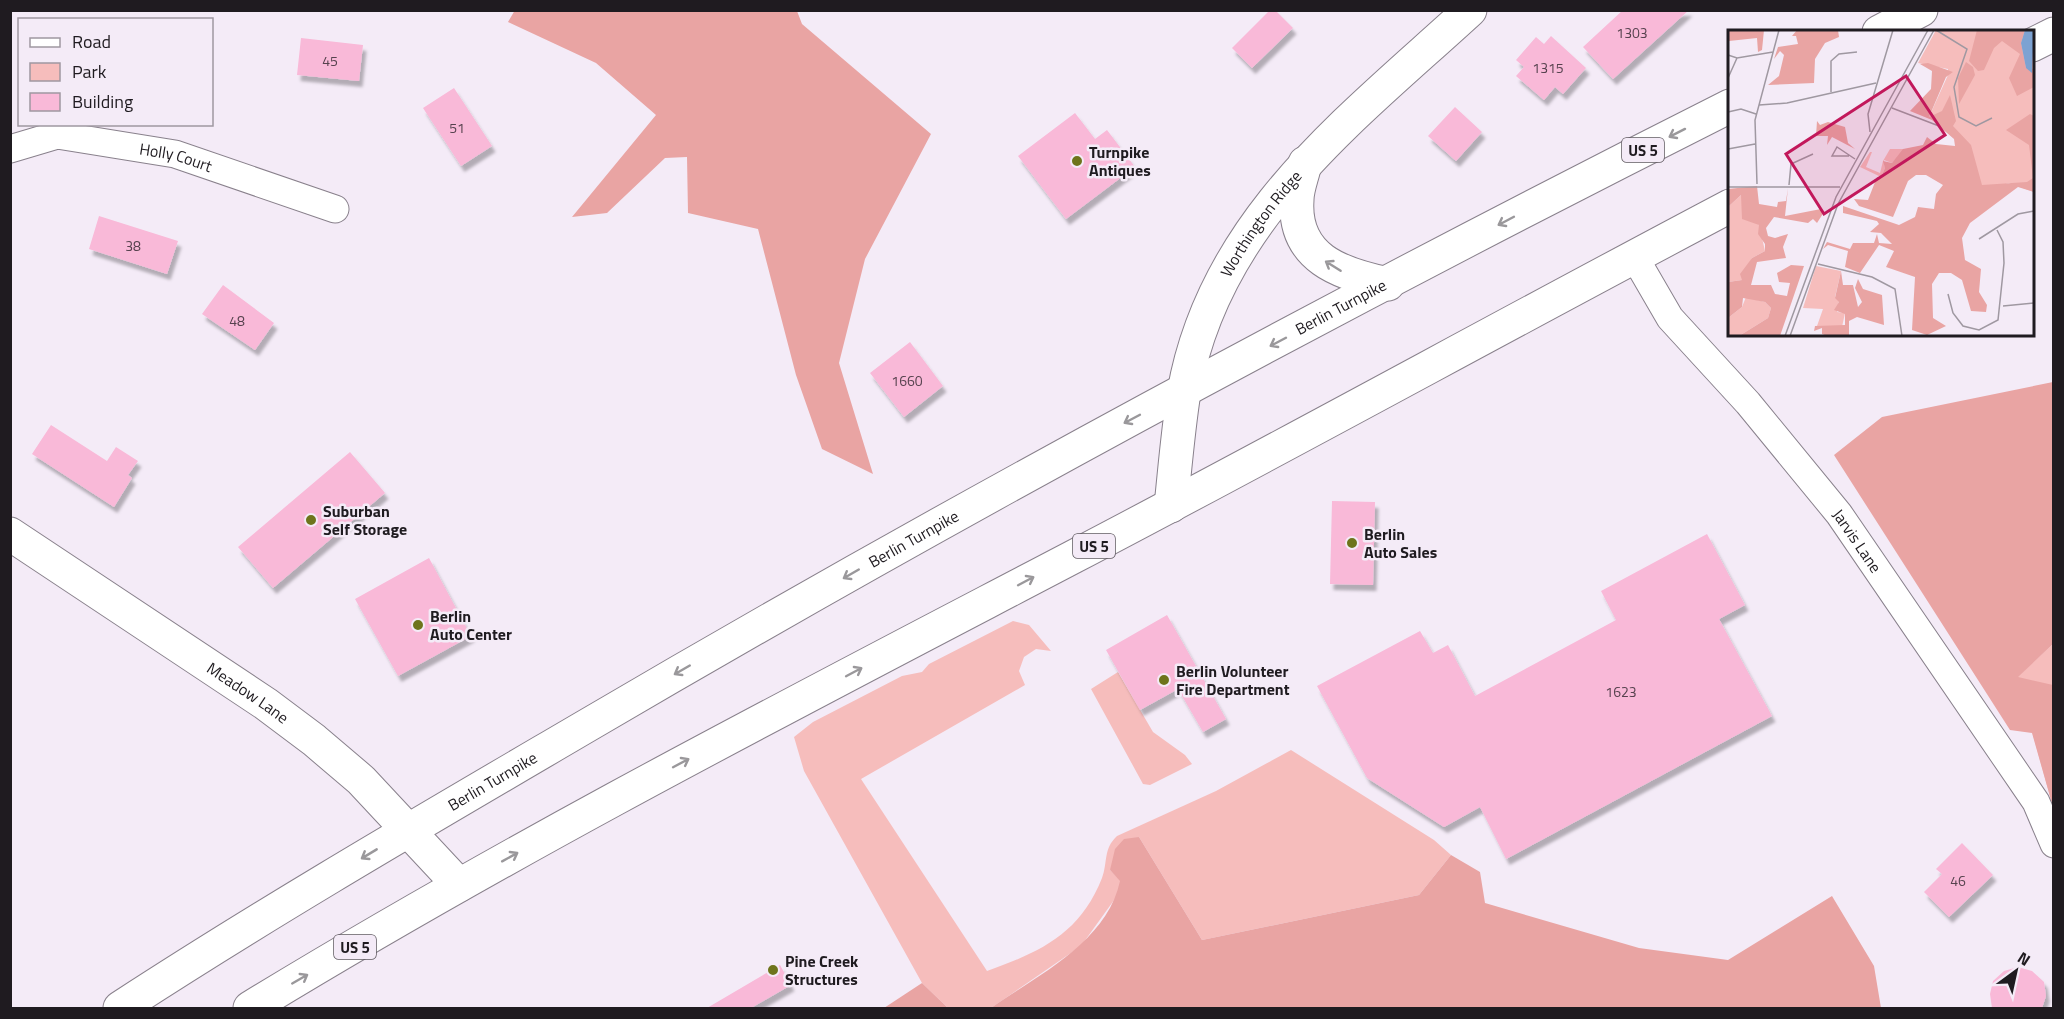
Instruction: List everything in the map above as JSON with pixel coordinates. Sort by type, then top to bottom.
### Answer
[{"type":"main road","name":"Worthington Ridge","points":[[1171,506],[1184,391],[1200,333],[1217,288],[1241,243],[1264,211],[1305,164],[1470,10]]},
{"type":"main road","points":[[1883,30],[1921,10]]},
{"type":"main road","points":[[2034,44],[2054,34]]},
{"type":"main road","name":"Berlin Turnpike","points":[[120,1008],[409,830],[909,541],[1184,391],[1728,107]]},
{"type":"main road","points":[[1305,164],[1297,199],[1298,226],[1310,248],[1330,267],[1353,277],[1388,284]]},
{"type":"main road","name":"US 5","points":[[250,1008],[459,885],[769,715],[1171,506],[1728,207]]},
{"type":"main road","name":"Meadow Lane","points":[[10,534],[237,685],[314,740],[361,780],[459,885]]},
{"type":"street","name":"Holly Court","points":[[10,149],[57,135],[175,154],[335,209]]},
{"type":"street","name":"Jarvis Lane","points":[[1634,256],[1670,318],[1748,403],[1839,514],[2036,802],[2054,844]]},
{"type":"green space","points":[[1013,621],[1029,625],[1051,651],[1036,649],[1024,657],[1019,671],[1025,685],[861,779],[987,971],[1041,948],[1070,927],[1093,897],[1104,872],[1108,851],[1117,836],[1216,791],[1291,750],[1434,840],[1451,855],[1419,895],[1202,940],[1139,837],[1110,870],[1121,881],[1117,896],[1081,946],[991,1008],[948,1008],[922,983],[804,771],[794,737],[813,722],[902,676],[922,672],[929,664]]},
{"type":"green space","points":[[2053,644],[2053,807],[2017,677]]},
{"type":"green space","points":[[1118,672],[1153,732],[1185,755],[1192,764],[1150,785],[1143,784],[1091,689]]},
{"type":"shaded area","points":[[515,10],[797,11],[802,24],[931,134],[865,259],[839,363],[873,474],[822,449],[796,375],[758,229],[688,213],[687,157],[665,158],[607,213],[572,217],[656,115],[596,63],[508,22]]},
{"type":"shaded area","points":[[2053,382],[2053,644],[2018,677],[2053,685],[2053,807],[2032,733],[2010,730],[1834,455],[1882,417]]},
{"type":"shaded area","points":[[1139,837],[1202,940],[1419,895],[1451,855],[1480,872],[1485,903],[1639,948],[1728,960],[1832,896],[1874,966],[1881,1008],[991,1008],[1068,955],[1101,922],[1113,903],[1120,881],[1110,870],[1115,849],[1124,839]]},
{"type":"shaded area","points":[[922,983],[948,1008],[884,1008]]},
{"type":"building","points":[[1270,10],[1275,10],[1293,28],[1252,68],[1232,48]]},
{"type":"building","points":[[1623,10],[1689,10],[1613,79],[1583,47]]},
{"type":"building","points":[[1551,36],[1586,68],[1563,94],[1555,87],[1544,100],[1516,76],[1524,67],[1516,60],[1536,37],[1544,44]]},
{"type":"building","points":[[301,38],[363,45],[359,81],[297,75]]},
{"type":"building","points":[[454,88],[492,146],[461,166],[423,108]]},
{"type":"building","points":[[1455,107],[1482,132],[1456,161],[1428,136]]},
{"type":"building","name":"Turnpike Antiques","points":[[1075,113],[1095,139],[1107,130],[1135,167],[1066,219],[1018,156]]},
{"type":"building","points":[[99,216],[178,241],[167,274],[89,249]]},
{"type":"building","points":[[223,285],[274,323],[255,350],[202,314]]},
{"type":"building","points":[[910,342],[943,386],[904,417],[870,373]]},
{"type":"building","points":[[51,425],[107,461],[116,447],[138,461],[128,475],[132,478],[114,507],[32,454]]},
{"type":"building","name":"Suburban Self Storage","points":[[350,452],[385,493],[273,588],[238,547]]},
{"type":"building","name":"Berlin Auto Sales","points":[[1332,501],[1375,502],[1373,585],[1330,584]]},
{"type":"building","points":[[1707,534],[1745,605],[1719,619],[1772,716],[1506,859],[1480,807],[1444,827],[1367,778],[1317,686],[1420,631],[1433,653],[1448,645],[1475,696],[1616,620],[1601,591]]},
{"type":"building","name":"Berlin Auto Center","points":[[429,558],[471,636],[398,676],[355,599]]},
{"type":"building","name":"Berlin Volunteer Fire Department","points":[[1167,615],[1226,719],[1203,732],[1178,689],[1140,710],[1106,650]]},
{"type":"building","points":[[1962,843],[1993,875],[1949,917],[1924,892],[1942,874],[1936,869]]},
{"type":"building","points":[[780,965],[791,985],[751,1008],[707,1008]]},
{"type":"building","points":[[2018,967],[2032,971],[2044,982],[2046,996],[2042,1008],[1992,1008],[1990,994],[1993,981],[2004,971]]},
{"type":"place","name":"Turnpike Antiques","points":[[1077,161]]},
{"type":"place","name":"Suburban Self Storage","points":[[311,520]]},
{"type":"place","name":"Berlin Auto Sales","points":[[1352,543]]},
{"type":"place","name":"Berlin Auto Center","points":[[418,625]]},
{"type":"place","name":"Berlin Volunteer Fire Department","points":[[1164,680]]},
{"type":"place","name":"Pine Creek Structures","points":[[773,970]]}]
